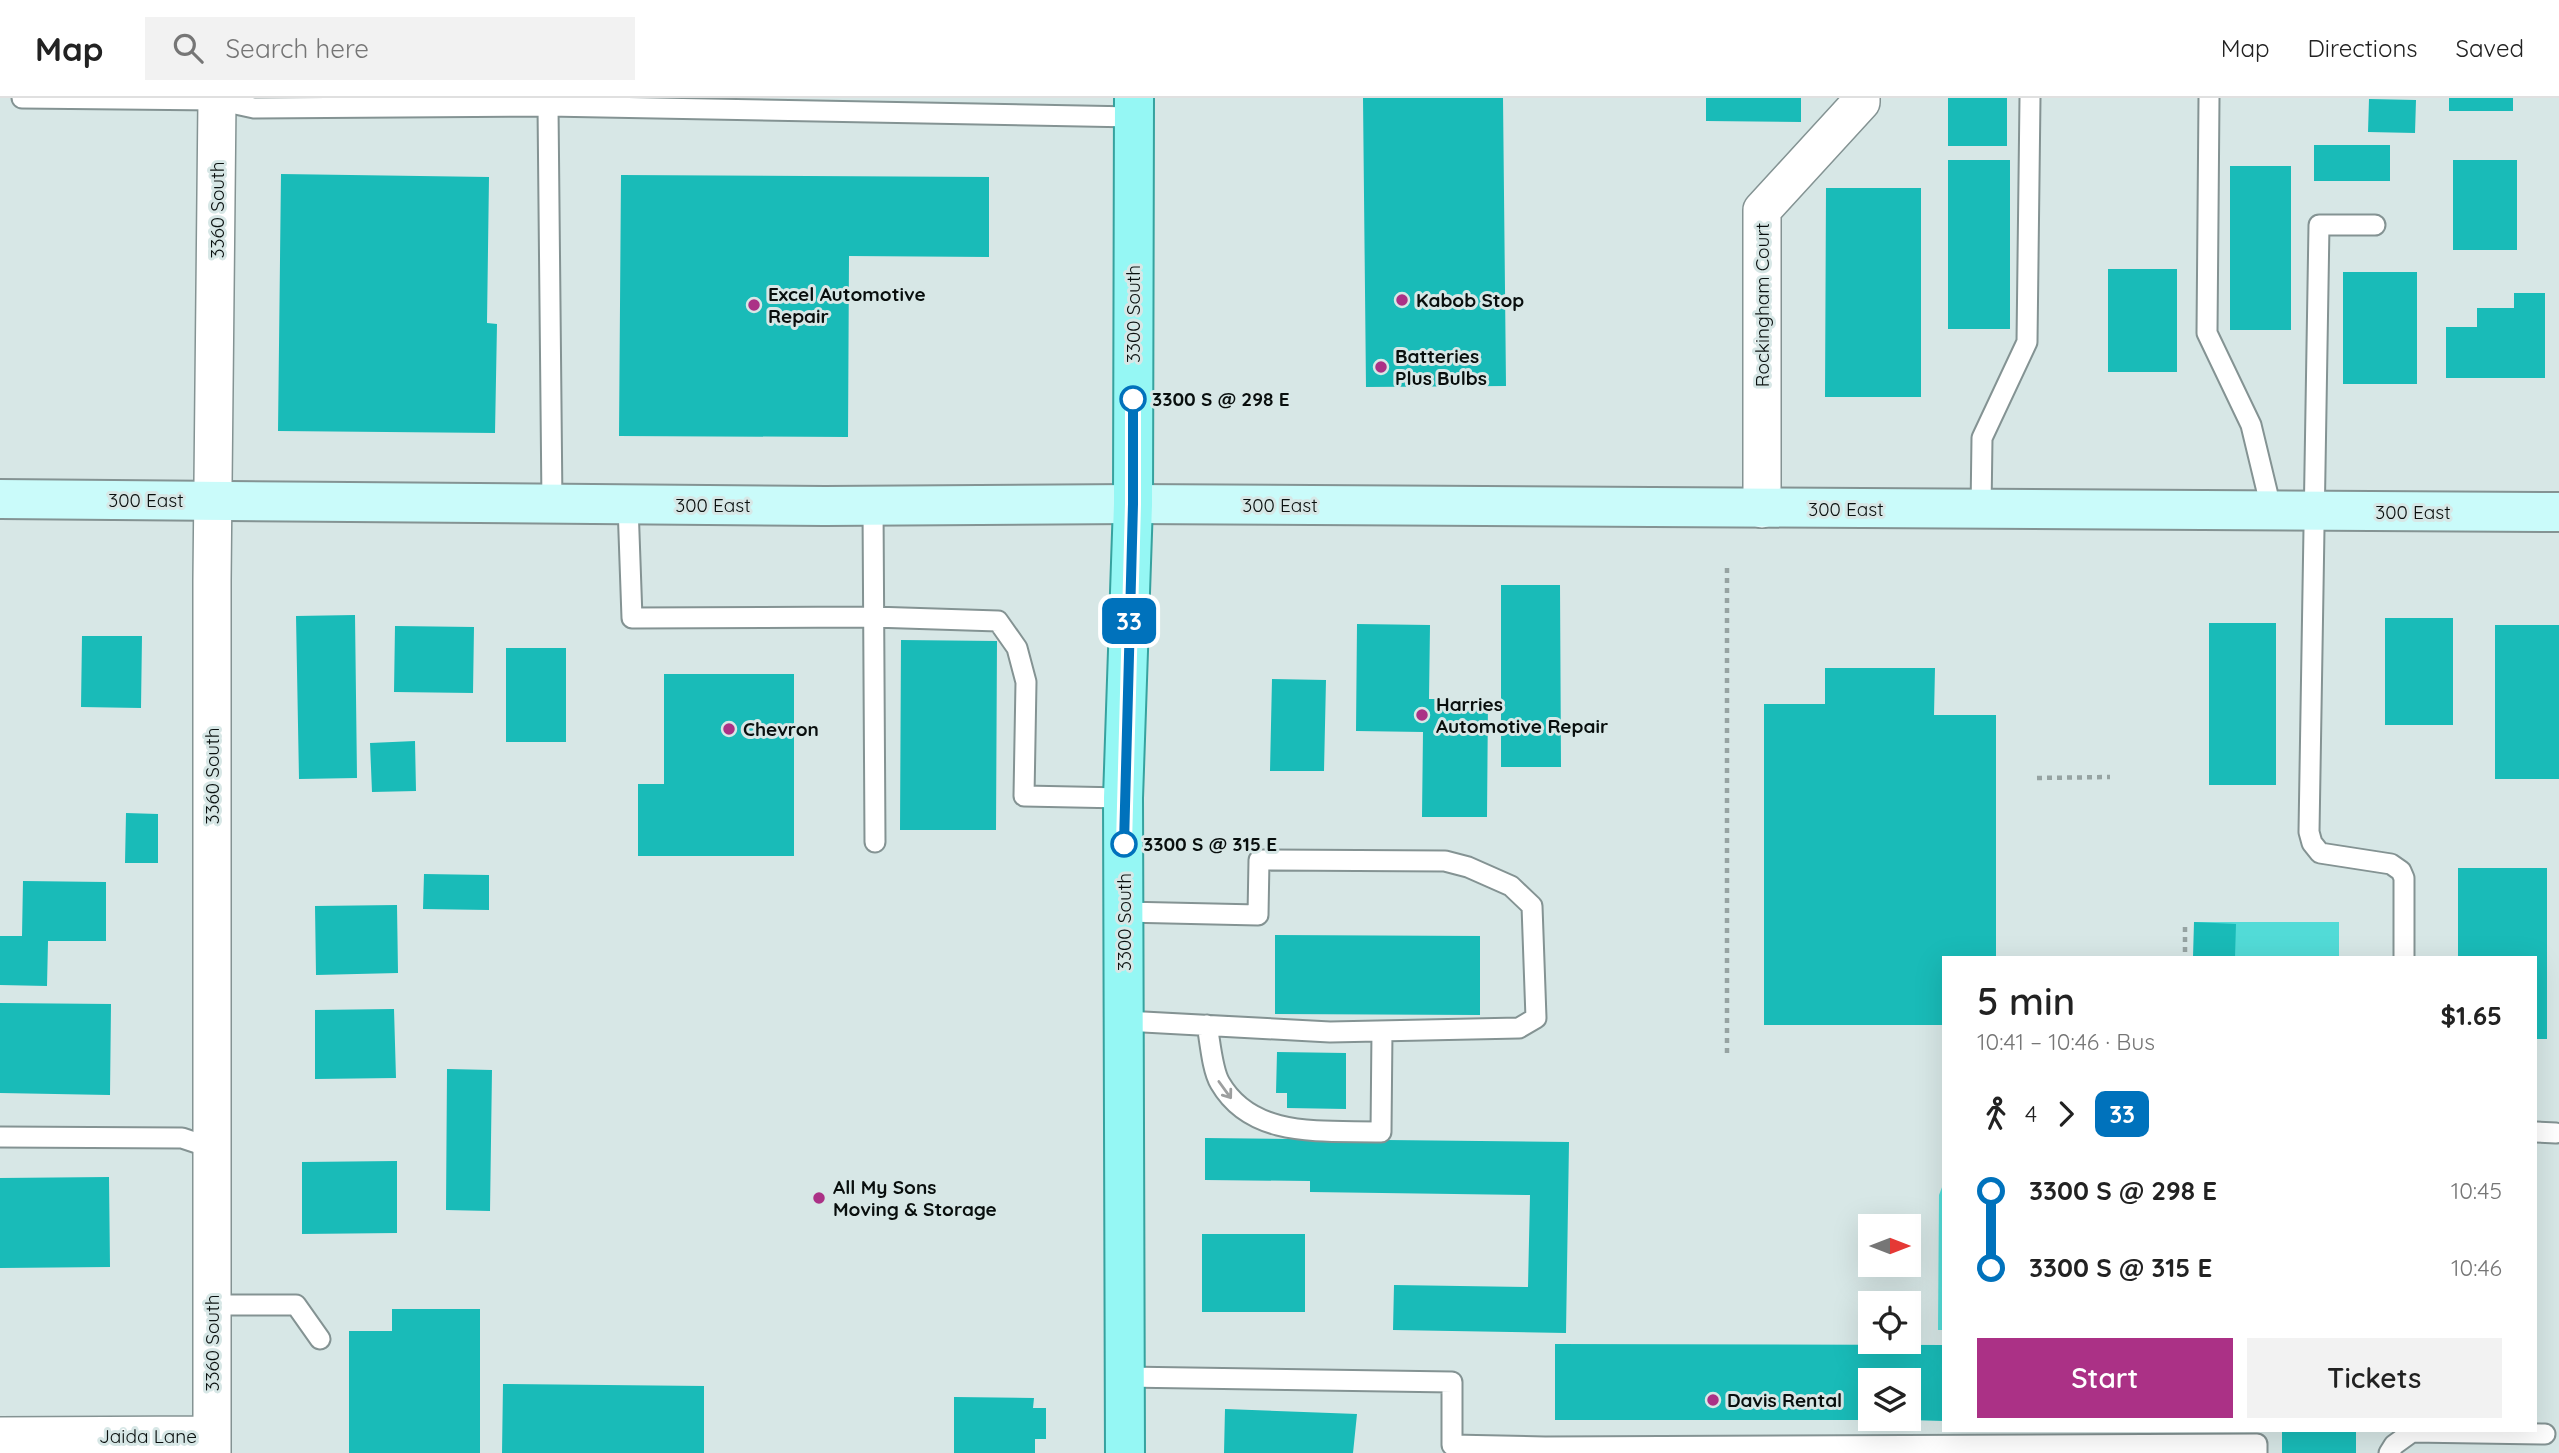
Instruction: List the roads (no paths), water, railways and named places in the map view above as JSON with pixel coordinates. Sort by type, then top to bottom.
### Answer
[{"type":"main road","name":"3300 South","points":[[1125,1453],[1123,798],[1133,504],[1134,107]]},
{"type":"street","name":"Rockingham Court","points":[[1762,509],[1762,210],[1861,102],[1861,98]]},
{"type":"street","name":"3360 South","points":[[212,1444],[212,580],[218,100]]},
{"type":"street","name":"300 East","points":[[0,499],[628,505],[1133,504],[2559,512]]},
{"type":"street","name":"Jaida Lane","points":[[0,1436],[212,1444]]},
{"type":"lane","points":[[22,98],[218,100],[254,108],[1134,107]]},
{"type":"lane","points":[[1981,510],[1982,438],[2027,341],[2030,98]]},
{"type":"lane","points":[[2208,98],[2207,333],[2252,425],[2272,512]]},
{"type":"lane","points":[[548,106],[552,504]]},
{"type":"lane","points":[[2375,225],[2319,225],[2309,832],[2312,844],[2320,853],[2391,864],[2401,871],[2404,878],[2404,956]]},
{"type":"lane","points":[[628,505],[632,618],[873,617],[998,621],[1017,648],[1026,682],[1024,796],[1123,798]]},
{"type":"lane","points":[[873,506],[875,842]]},
{"type":"lane","points":[[1124,912],[1258,915],[1259,860],[1445,861],[1468,867],[1511,886],[1532,906],[1536,1018],[1519,1028],[1329,1032],[1125,1021]]},
{"type":"lane","points":[[1208,1025],[1218,1081],[1234,1101],[1251,1115],[1287,1129],[1381,1132],[1382,1031]]},
{"type":"lane","points":[[2537,1132],[2556,1133]]},
{"type":"lane","points":[[0,1137],[182,1138],[212,1148]]},
{"type":"lane","points":[[212,1305],[296,1305],[320,1339]]},
{"type":"lane","points":[[1125,1377],[1452,1382],[1452,1449],[2042,1449],[2257,1444],[2258,1453]]},
{"type":"lane","points":[[2389,1453],[2412,1432],[2545,1434]]},
{"type":"place","name":"Kabob Stop","points":[[1402,300]]},
{"type":"place","name":"Excel Automotive Repair","points":[[754,305]]},
{"type":"place","name":"Batteries Plus Bulbs","points":[[1381,367]]},
{"type":"place","name":"3300 S @ 298 E","points":[[1133,399]]},
{"type":"place","name":"Harries Automotive Repair","points":[[1422,715]]},
{"type":"place","name":"Chevron","points":[[729,729]]},
{"type":"place","name":"3300 S @ 315 E","points":[[1124,844]]},
{"type":"place","name":"All My Sons Moving & Storage","points":[[819,1198]]},
{"type":"place","name":"Davis Rental","points":[[1713,1400]]}]
